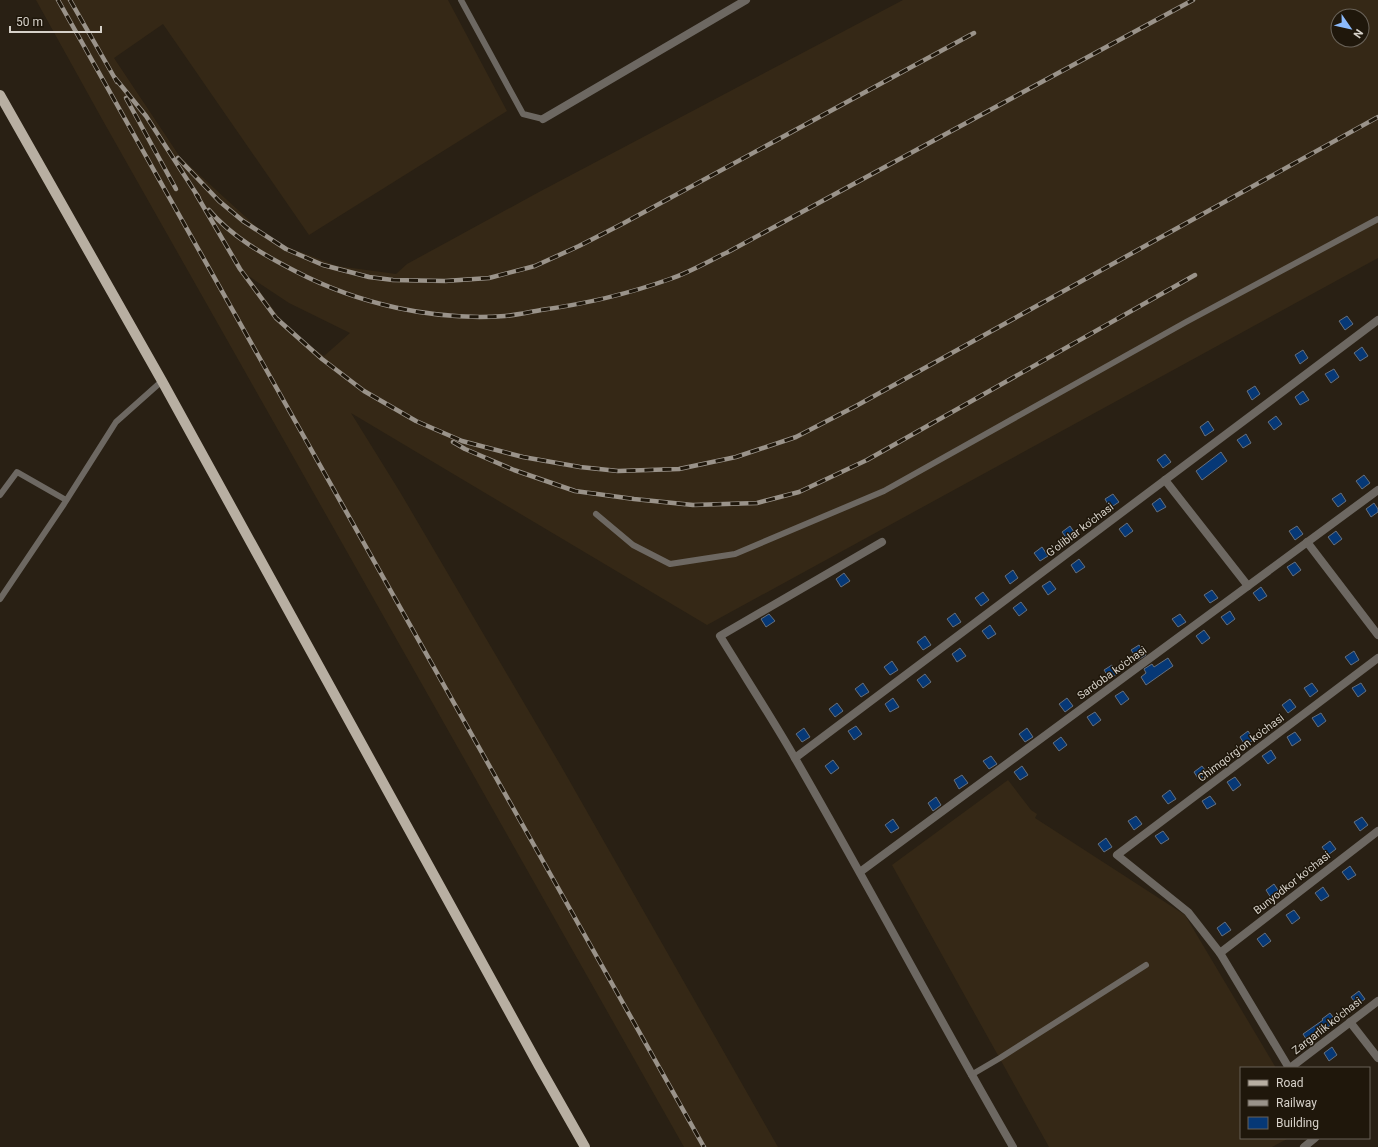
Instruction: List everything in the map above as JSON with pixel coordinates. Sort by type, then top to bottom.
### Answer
[{"type":"main road","points":[[0,95],[162,381],[585,1147]]},
{"type":"street","points":[[543,119],[746,0]]},
{"type":"street","name":"G'oliblar ko'chasi","points":[[795,758],[1378,320]]},
{"type":"street","points":[[1165,480],[1248,586]]},
{"type":"street","name":"Sardoba ko'chasi","points":[[860,872],[1378,490]]},
{"type":"street","points":[[882,542],[720,636],[795,758],[860,872],[971,1075],[1013,1147]]},
{"type":"street","points":[[1308,542],[1378,636]]},
{"type":"street","name":"Chimqo'rg'on ko'chasi","points":[[1220,953],[1188,912],[1117,855],[1378,658]]},
{"type":"street","name":"Bunyodkor ko'chasi","points":[[1220,953],[1378,831]]},
{"type":"street","points":[[1220,953],[1288,1067]]},
{"type":"street","name":"Zargarlik ko'chasi","points":[[1290,1067],[1378,1001]]},
{"type":"street","points":[[1350,1022],[1378,1058]]},
{"type":"street","points":[[1304,1147],[1314,1139]]},
{"type":"lane","points":[[461,0],[523,114],[543,119]]},
{"type":"lane","points":[[596,514],[633,545],[670,564],[735,554],[884,491],[1186,322],[1378,219]]},
{"type":"lane","points":[[0,598],[116,422],[162,381]]},
{"type":"lane","points":[[0,495],[17,472],[66,500]]},
{"type":"lane","points":[[971,1075],[1146,965]]},
{"type":"shaded area","points":[[36,0],[448,0],[507,111],[309,235],[163,24],[114,58],[180,157],[272,241],[337,266],[396,274],[407,264],[539,192],[903,0],[1378,0],[1378,258],[707,625],[351,413],[400,492],[561,766],[778,1147],[684,1147]],"holes":[[[247,275],[289,303],[350,333],[324,356],[290,331]]]},
{"type":"shaded area","points":[[1008,780],[1031,810],[1037,814],[1035,818],[1185,915],[1275,1067],[1240,1067],[1240,1139],[1287,1139],[1272,1147],[1049,1147],[892,865]]},
{"type":"building","points":[[1347,316],[1353,324],[1345,330],[1339,321]]},
{"type":"building","points":[[1362,347],[1368,356],[1360,361],[1354,353]]},
{"type":"building","points":[[1303,350],[1308,358],[1300,364],[1295,355]]},
{"type":"building","points":[[1334,369],[1339,377],[1331,383],[1325,374]]},
{"type":"building","points":[[1255,386],[1260,394],[1252,400],[1247,391]]},
{"type":"building","points":[[1303,391],[1309,400],[1300,405],[1295,397]]},
{"type":"building","points":[[1276,416],[1282,424],[1274,430],[1268,422]]},
{"type":"building","points":[[1208,421],[1214,430],[1205,436],[1200,427]]},
{"type":"building","points":[[1246,434],[1251,443],[1243,448],[1237,440]]},
{"type":"building","points":[[1221,452],[1227,461],[1202,480],[1196,471]]},
{"type":"building","points":[[1165,454],[1171,462],[1163,468],[1157,460]]},
{"type":"building","points":[[1364,475],[1370,483],[1362,489],[1356,481]]},
{"type":"building","points":[[1341,493],[1346,501],[1338,507],[1332,499]]},
{"type":"building","points":[[1113,494],[1119,502],[1110,508],[1105,499]]},
{"type":"building","points":[[1160,498],[1166,507],[1157,512],[1152,504]]},
{"type":"building","points":[[1374,503],[1378,509],[1378,512],[1371,517],[1366,509]]},
{"type":"building","points":[[1127,523],[1133,531],[1125,537],[1119,529]]},
{"type":"building","points":[[1070,526],[1076,535],[1068,540],[1062,532]]},
{"type":"building","points":[[1297,526],[1303,534],[1295,540],[1289,531]]},
{"type":"building","points":[[1336,531],[1342,539],[1334,545],[1328,537]]},
{"type":"building","points":[[1042,547],[1048,556],[1040,561],[1034,553]]},
{"type":"building","points":[[1079,559],[1085,567],[1076,573],[1071,565]]},
{"type":"building","points":[[1295,562],[1301,570],[1293,576],[1287,567]]},
{"type":"building","points":[[1013,570],[1018,578],[1010,584],[1005,576]]},
{"type":"building","points":[[844,573],[850,581],[841,587],[836,579]]},
{"type":"building","points":[[1050,581],[1056,589],[1048,595],[1042,586]]},
{"type":"building","points":[[1261,587],[1267,596],[1259,601],[1253,593]]},
{"type":"building","points":[[1212,590],[1218,598],[1210,603],[1204,595]]},
{"type":"building","points":[[983,592],[989,600],[981,606],[975,598]]},
{"type":"building","points":[[1021,602],[1027,610],[1019,616],[1013,608]]},
{"type":"building","points":[[1230,611],[1235,619],[1227,625],[1221,617]]},
{"type":"building","points":[[955,613],[961,622],[953,627],[947,619]]},
{"type":"building","points":[[769,614],[775,621],[766,627],[761,619]]},
{"type":"building","points":[[1180,614],[1186,622],[1178,627],[1172,619]]},
{"type":"building","points":[[990,625],[996,634],[988,639],[982,631]]},
{"type":"building","points":[[1204,630],[1210,638],[1202,644],[1196,636]]},
{"type":"building","points":[[925,636],[931,645],[923,650],[917,642]]},
{"type":"building","points":[[1139,645],[1146,655],[1138,660],[1131,650]]},
{"type":"building","points":[[960,648],[966,656],[957,662],[952,654]]},
{"type":"building","points":[[1354,651],[1359,660],[1351,665],[1345,657]]},
{"type":"building","points":[[1168,658],[1173,666],[1146,685],[1141,677],[1146,673],[1144,669],[1152,664],[1154,667]]},
{"type":"building","points":[[892,661],[898,670],[890,675],[884,667]]},
{"type":"building","points":[[1112,665],[1118,673],[1110,679],[1104,670]]},
{"type":"building","points":[[925,674],[931,682],[923,688],[917,680]]},
{"type":"building","points":[[863,683],[869,692],[861,697],[855,689]]},
{"type":"building","points":[[1312,683],[1318,691],[1310,697],[1304,688]]},
{"type":"building","points":[[1361,683],[1366,691],[1358,697],[1352,688]]},
{"type":"building","points":[[1123,691],[1129,699],[1121,705],[1115,696]]},
{"type":"building","points":[[893,698],[899,707],[890,712],[885,704]]},
{"type":"building","points":[[1067,698],[1073,706],[1065,712],[1059,704]]},
{"type":"building","points":[[1290,699],[1296,707],[1288,713],[1282,705]]},
{"type":"building","points":[[837,703],[843,711],[835,717],[829,709]]},
{"type":"building","points":[[1095,712],[1101,720],[1093,726],[1087,717]]},
{"type":"building","points":[[1321,713],[1326,721],[1318,727],[1312,718]]},
{"type":"building","points":[[856,726],[862,734],[854,740],[848,731]]},
{"type":"building","points":[[804,728],[810,737],[802,742],[796,734]]},
{"type":"building","points":[[1027,728],[1033,737],[1025,742],[1019,734]]},
{"type":"building","points":[[1248,731],[1254,740],[1245,745],[1240,737]]},
{"type":"building","points":[[1295,732],[1301,740],[1292,746],[1287,737]]},
{"type":"building","points":[[1061,737],[1067,745],[1059,751],[1053,743]]},
{"type":"building","points":[[1271,750],[1276,758],[1268,764],[1262,756]]},
{"type":"building","points":[[991,756],[997,764],[989,769],[983,761]]},
{"type":"building","points":[[833,760],[839,768],[831,774],[825,766]]},
{"type":"building","points":[[1022,766],[1028,775],[1020,780],[1014,772]]},
{"type":"building","points":[[1202,766],[1208,774],[1199,780],[1194,772]]},
{"type":"building","points":[[962,775],[968,783],[959,789],[954,780]]},
{"type":"building","points":[[1235,777],[1241,785],[1233,791],[1227,782]]},
{"type":"building","points":[[1170,790],[1176,799],[1168,804],[1162,796]]},
{"type":"building","points":[[1210,796],[1216,804],[1207,809],[1202,801]]},
{"type":"building","points":[[936,797],[941,805],[933,811],[928,803]]},
{"type":"building","points":[[1136,816],[1142,824],[1134,830],[1128,821]]},
{"type":"building","points":[[1362,817],[1368,825],[1360,831],[1354,822]]},
{"type":"building","points":[[893,819],[899,828],[891,833],[885,825]]},
{"type":"building","points":[[1163,831],[1169,839],[1161,844],[1155,836]]},
{"type":"building","points":[[1106,838],[1112,847],[1104,852],[1098,844]]},
{"type":"building","points":[[1330,841],[1336,849],[1328,855],[1322,847]]},
{"type":"building","points":[[1350,866],[1356,875],[1348,880],[1342,872]]},
{"type":"building","points":[[1274,884],[1280,893],[1271,898],[1266,890]]},
{"type":"building","points":[[1323,887],[1329,896],[1321,901],[1315,893]]},
{"type":"building","points":[[1294,910],[1300,918],[1292,924],[1286,915]]},
{"type":"building","points":[[1225,922],[1231,930],[1222,936],[1217,928]]},
{"type":"building","points":[[1265,933],[1271,941],[1263,947],[1257,939]]},
{"type":"building","points":[[1359,991],[1365,999],[1357,1005],[1351,997]]},
{"type":"building","points":[[1330,1013],[1336,1021],[1308,1042],[1303,1034],[1323,1020],[1322,1019]]},
{"type":"building","points":[[1332,1047],[1337,1055],[1329,1061],[1324,1053]]},
{"type":"railway","points":[[58,0],[704,1147]]},
{"type":"railway","points":[[70,0],[117,82]]},
{"type":"railway","points":[[209,210],[228,229],[249,245],[295,271],[344,293],[397,308],[424,313],[478,317],[514,315],[590,302],[670,279],[728,252],[1193,0]]},
{"type":"railway","points":[[178,158],[219,201],[243,221],[286,249],[323,265],[369,277],[393,280],[445,281],[489,278],[535,266],[579,246],[974,33]]},
{"type":"railway","points":[[115,78],[146,116],[199,198]]},
{"type":"railway","points":[[126,98],[176,189]]},
{"type":"railway","points":[[196,194],[240,269],[276,318],[322,359],[364,391],[416,421],[462,441],[523,457],[580,467],[618,471],[679,469],[736,457],[796,437],[856,406],[1378,117]]},
{"type":"railway","points":[[453,442],[465,449],[514,470],[575,491],[693,505],[757,503],[799,492],[867,460],[1195,275]]}]
